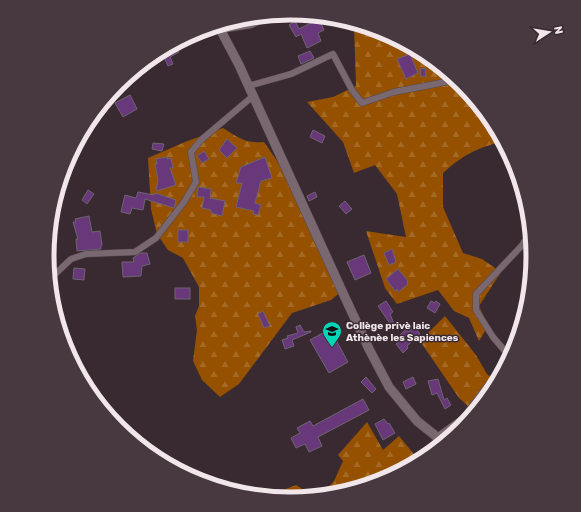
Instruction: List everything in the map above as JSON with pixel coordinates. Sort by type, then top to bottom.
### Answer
[{"type":"street","points":[[238,26],[251,25],[256,23]]},
{"type":"street","points":[[221,31],[239,65],[350,310],[389,387],[417,421],[439,439]]},
{"type":"street","points":[[248,86],[291,74],[333,54],[352,90],[362,103],[394,92],[449,81]]},
{"type":"street","points":[[55,274],[71,259],[76,257],[86,254],[135,252],[156,238],[184,202],[196,182],[192,152],[201,140],[253,96]]},
{"type":"street","points":[[506,352],[493,337],[476,310],[476,294],[524,242]]},
{"type":"street","points":[[466,414],[489,384]]},
{"type":"green space","points":[[354,29],[395,44],[434,69],[468,100],[487,125],[498,143],[470,153],[443,173],[443,207],[463,253],[482,259],[501,272],[479,306],[488,326],[479,341],[469,318],[454,311],[438,290],[397,304],[385,288],[366,231],[406,237],[397,194],[375,165],[354,173],[343,142],[307,102],[333,97],[356,86]]},
{"type":"green space","points":[[223,128],[247,141],[264,142],[291,181],[342,291],[331,300],[292,313],[239,384],[220,397],[202,380],[193,361],[197,330],[195,316],[199,306],[199,287],[183,258],[168,250],[157,234],[151,209],[148,158]]},
{"type":"green space","points":[[445,316],[476,355],[487,374],[492,378],[479,399],[469,407],[459,398],[420,341]]},
{"type":"green space","points":[[367,422],[383,450],[399,436],[415,456],[395,468],[381,474],[352,484],[327,489],[334,481],[343,461],[338,455]]},
{"type":"green space","points":[[296,485],[306,491],[290,492],[280,491]]},
{"type":"building","points":[[295,21],[299,29],[314,22],[320,22],[324,30],[318,33],[321,41],[307,48],[301,34],[296,37],[289,25]]},
{"type":"building","points":[[178,49],[179,52],[170,57],[173,64],[168,66],[164,57]]},
{"type":"building","points":[[310,51],[314,58],[301,64],[298,56]]},
{"type":"building","points":[[410,54],[418,73],[406,79],[397,59]]},
{"type":"building","points":[[425,68],[426,76],[421,77],[420,69]]},
{"type":"building","points":[[130,95],[137,109],[123,117],[115,103]]},
{"type":"building","points":[[313,130],[325,136],[322,143],[310,137]]},
{"type":"building","points":[[227,139],[237,148],[227,158],[219,150]]},
{"type":"building","points":[[153,143],[164,144],[162,151],[152,149]]},
{"type":"building","points":[[204,151],[209,159],[202,163],[197,156]]},
{"type":"building","points":[[167,157],[167,159],[171,158],[173,168],[170,168],[176,185],[156,191],[158,180],[155,164],[157,164],[156,159]]},
{"type":"building","points":[[265,157],[272,178],[261,181],[255,203],[261,205],[258,215],[253,214],[254,211],[236,207],[242,183],[236,183],[241,167]]},
{"type":"building","points":[[198,187],[211,189],[210,198],[225,201],[222,216],[211,213],[211,210],[202,208],[204,197],[197,197]]},
{"type":"building","points":[[88,190],[94,194],[87,204],[82,200]]},
{"type":"building","points":[[138,192],[154,195],[155,193],[176,200],[174,208],[145,199],[143,210],[132,208],[130,214],[121,212],[125,195],[136,198]]},
{"type":"building","points":[[315,192],[317,197],[309,201],[307,196]]},
{"type":"building","points":[[345,201],[352,209],[346,214],[339,206]]},
{"type":"building","points":[[89,216],[92,232],[100,231],[102,245],[101,249],[77,251],[76,239],[78,239],[73,222],[76,222],[75,219]]},
{"type":"building","points":[[178,230],[188,230],[188,242],[178,242]]},
{"type":"building","points":[[392,249],[396,262],[389,265],[384,253]]},
{"type":"building","points":[[141,253],[147,253],[150,264],[142,266],[141,276],[123,277],[122,262],[134,262],[133,258]]},
{"type":"building","points":[[364,255],[371,273],[355,280],[347,262]]},
{"type":"building","points":[[74,268],[85,269],[84,280],[73,279]]},
{"type":"building","points":[[398,269],[408,281],[408,284],[398,292],[397,289],[395,291],[386,279]]},
{"type":"building","points":[[175,288],[190,288],[190,299],[175,299]]},
{"type":"building","points":[[386,301],[393,312],[390,314],[395,326],[393,328],[378,306]]},
{"type":"building","points":[[431,301],[435,303],[436,301],[440,304],[435,313],[427,308]]},
{"type":"building","points":[[263,311],[270,326],[264,328],[258,314]]},
{"type":"building","points":[[300,325],[304,332],[311,332],[292,340],[294,346],[285,349],[282,340],[288,338],[287,336],[298,333],[296,327]]},
{"type":"building","points":[[415,327],[420,334],[407,346],[408,348],[403,353],[396,344],[402,339],[400,335],[406,329],[408,332]]},
{"type":"building","points":[[330,329],[348,362],[329,373],[310,340]]},
{"type":"building","points":[[366,377],[376,389],[372,393],[361,382]]},
{"type":"building","points":[[413,377],[416,384],[406,389],[403,382]]},
{"type":"building","points":[[438,379],[444,400],[447,398],[451,405],[445,409],[437,393],[432,395],[428,381]]},
{"type":"building","points":[[363,399],[369,410],[318,437],[322,446],[309,452],[305,444],[296,448],[291,438],[300,433],[297,428],[310,421],[313,426]]},
{"type":"building","points":[[384,419],[388,424],[389,423],[395,433],[383,440],[375,424]]},
{"type":"place","name":"Collège privè laic Athènèe les Sapiences","points":[[332,348]]}]
